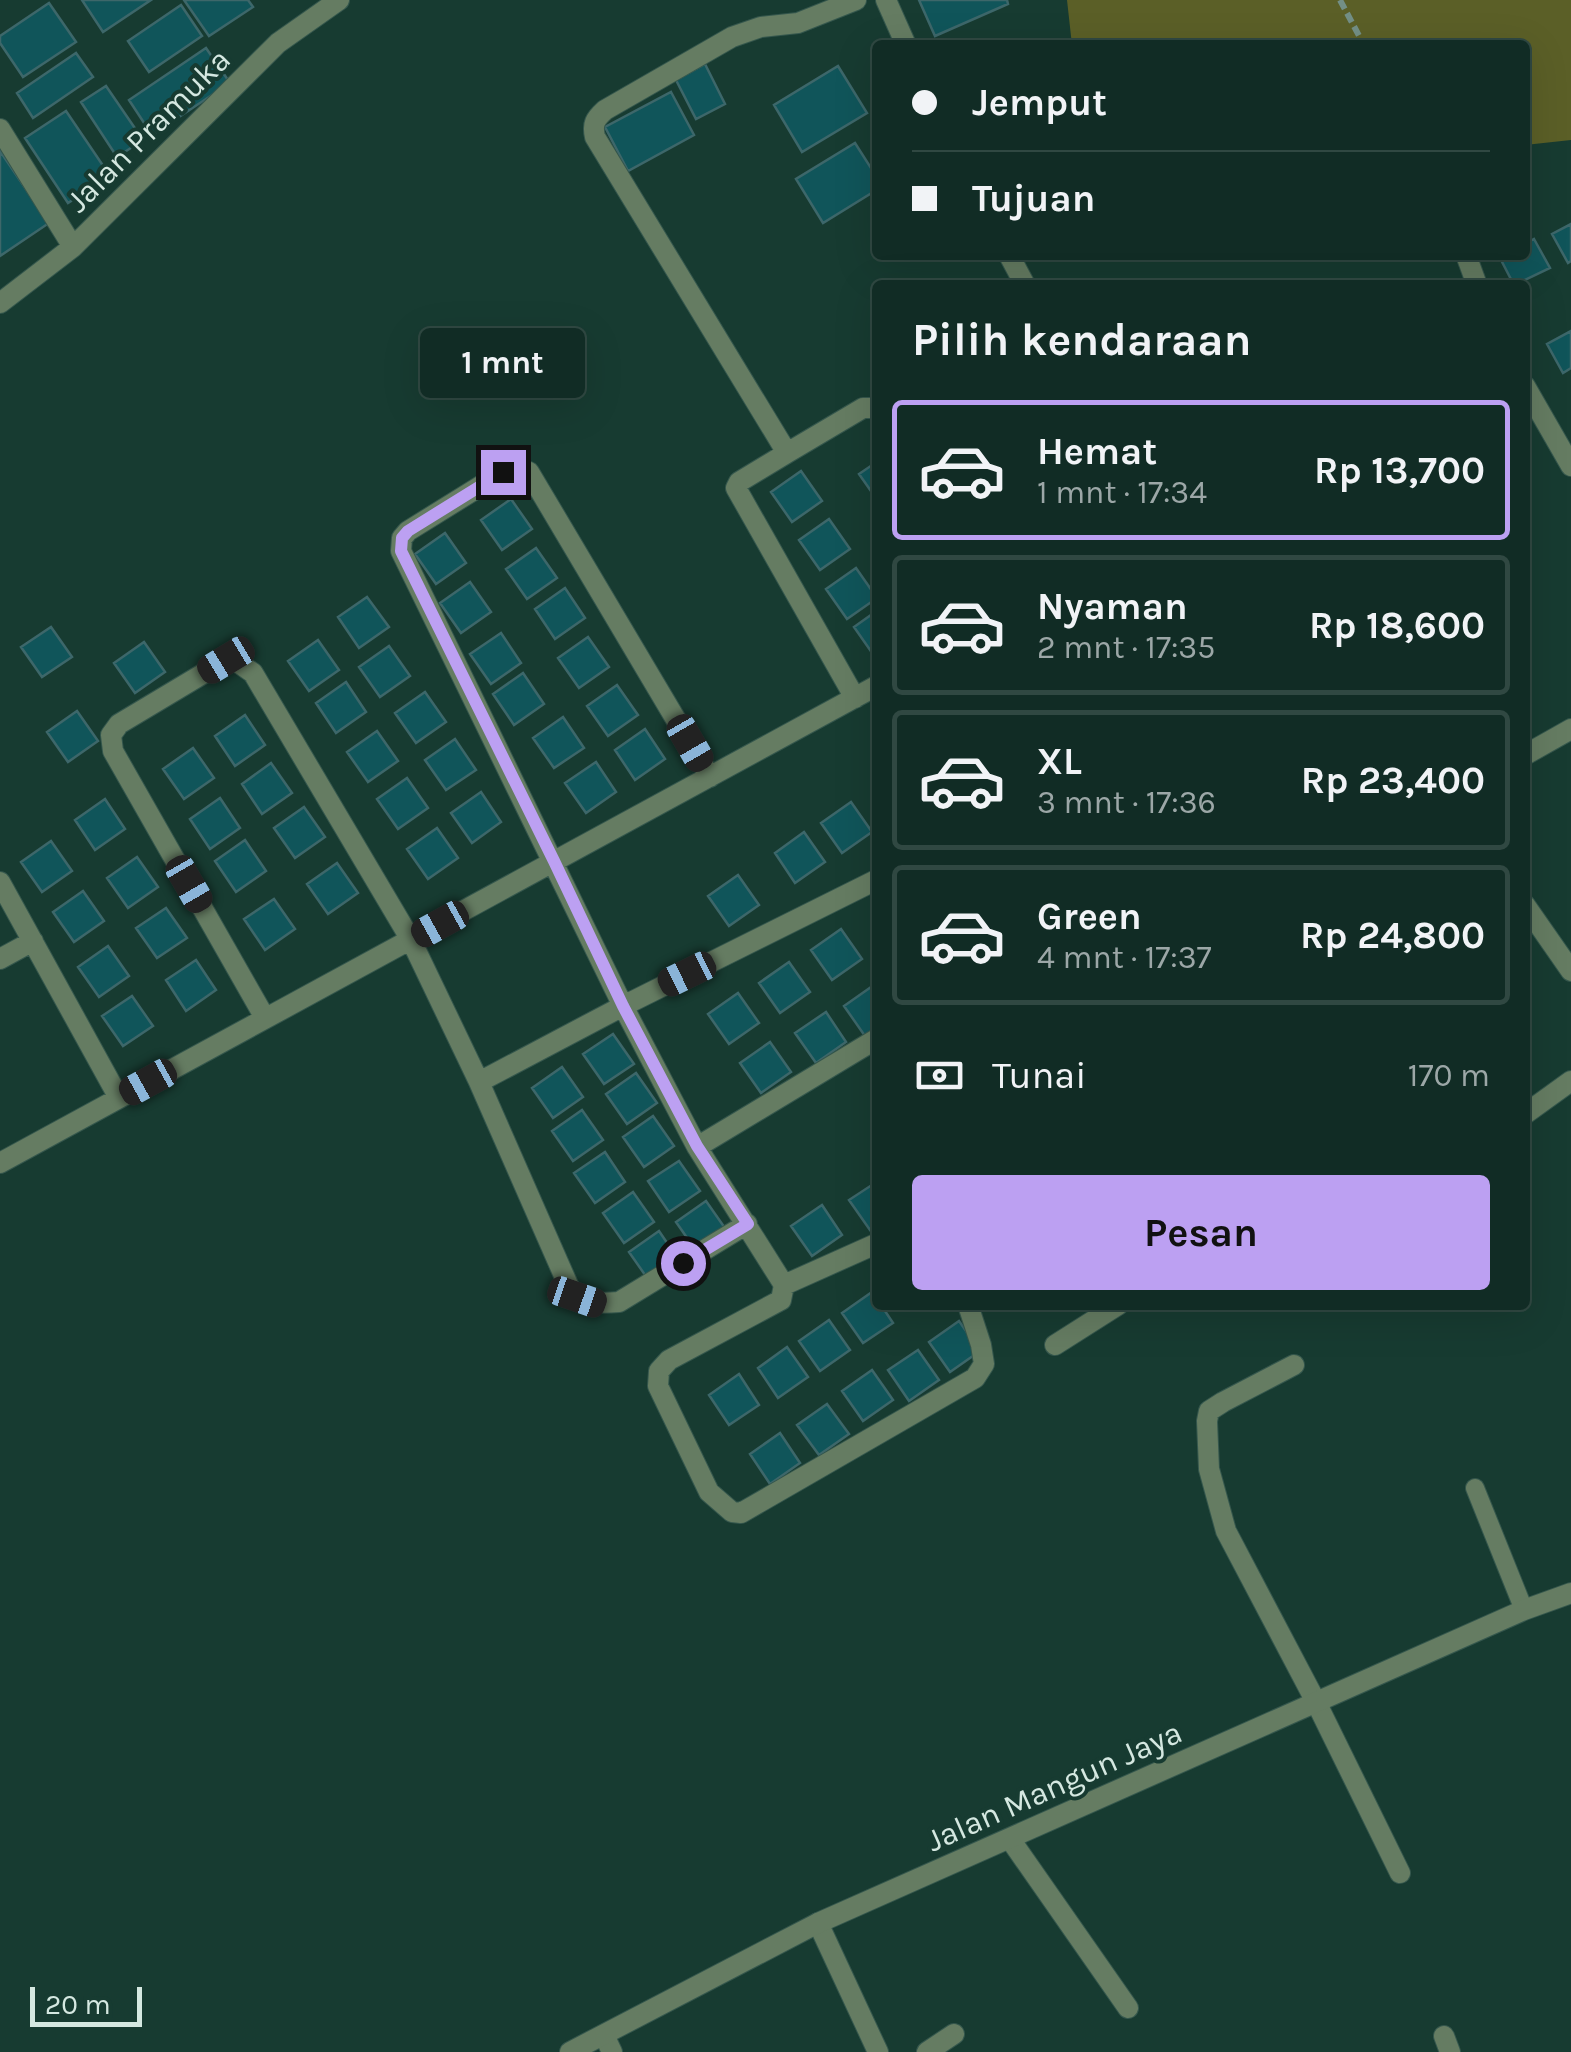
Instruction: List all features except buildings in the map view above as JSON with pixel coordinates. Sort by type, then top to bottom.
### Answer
[{"type":"street","name":"Jalan Pramuka","points":[[0,303],[73,247],[278,43],[339,0]]},
{"type":"street","points":[[787,453],[593,128],[605,110],[732,37],[798,23],[856,0]]},
{"type":"street","points":[[886,0],[904,40]]},
{"type":"street","points":[[0,129],[73,247]]},
{"type":"street","points":[[1530,395],[1571,466]]},
{"type":"street","points":[[854,698],[736,488],[739,482],[863,408],[872,408]]},
{"type":"street","points":[[710,777],[529,472],[516,467],[503,472],[402,538],[401,551],[623,1006],[697,1146],[784,1285],[781,1300],[669,1360],[659,1372],[658,1386],[710,1492],[732,1512],[741,1513],[976,1378],[984,1364],[982,1344],[970,1310]]},
{"type":"street","points":[[265,1018],[113,751],[111,735],[119,724],[226,660],[236,660],[252,673],[412,940],[569,1287],[577,1297],[597,1304],[619,1302],[748,1224]]},
{"type":"street","points":[[0,1162],[872,688]]},
{"type":"street","points":[[1530,752],[1571,729]]},
{"type":"street","points":[[0,882],[119,1098]]},
{"type":"street","points":[[479,1082],[872,882]]},
{"type":"street","points":[[1530,912],[1571,971]]},
{"type":"street","points":[[0,959],[33,940]]},
{"type":"street","points":[[697,1146],[872,1042]]},
{"type":"street","points":[[1530,1110],[1571,1081]]},
{"type":"street","points":[[784,1285],[872,1246]]},
{"type":"street","points":[[1055,1345],[1110,1310]]},
{"type":"street","points":[[1294,1365],[1209,1411],[1209,1468],[1226,1531],[1400,1873]]},
{"type":"street","name":"Jalan Mangun Jaya","points":[[570,2052],[608,2043],[818,1923],[1524,1610],[1571,1593]]},
{"type":"street","points":[[1010,1839],[1128,2008]]},
{"type":"street","points":[[818,1923],[878,2052]]},
{"type":"street","points":[[926,2052],[954,2034]]},
{"type":"lane","points":[[1474,1488],[1524,1610]]},
{"type":"path","points":[[1340,0],[1361,40]]},
{"type":"green space","points":[[1067,0],[1571,0],[1571,140],[1530,144],[1530,40],[1071,40]]},
{"type":"route","points":[[503,472],[408,531],[402,538],[401,551],[623,1006],[697,1146],[748,1224],[683,1263]]}]
